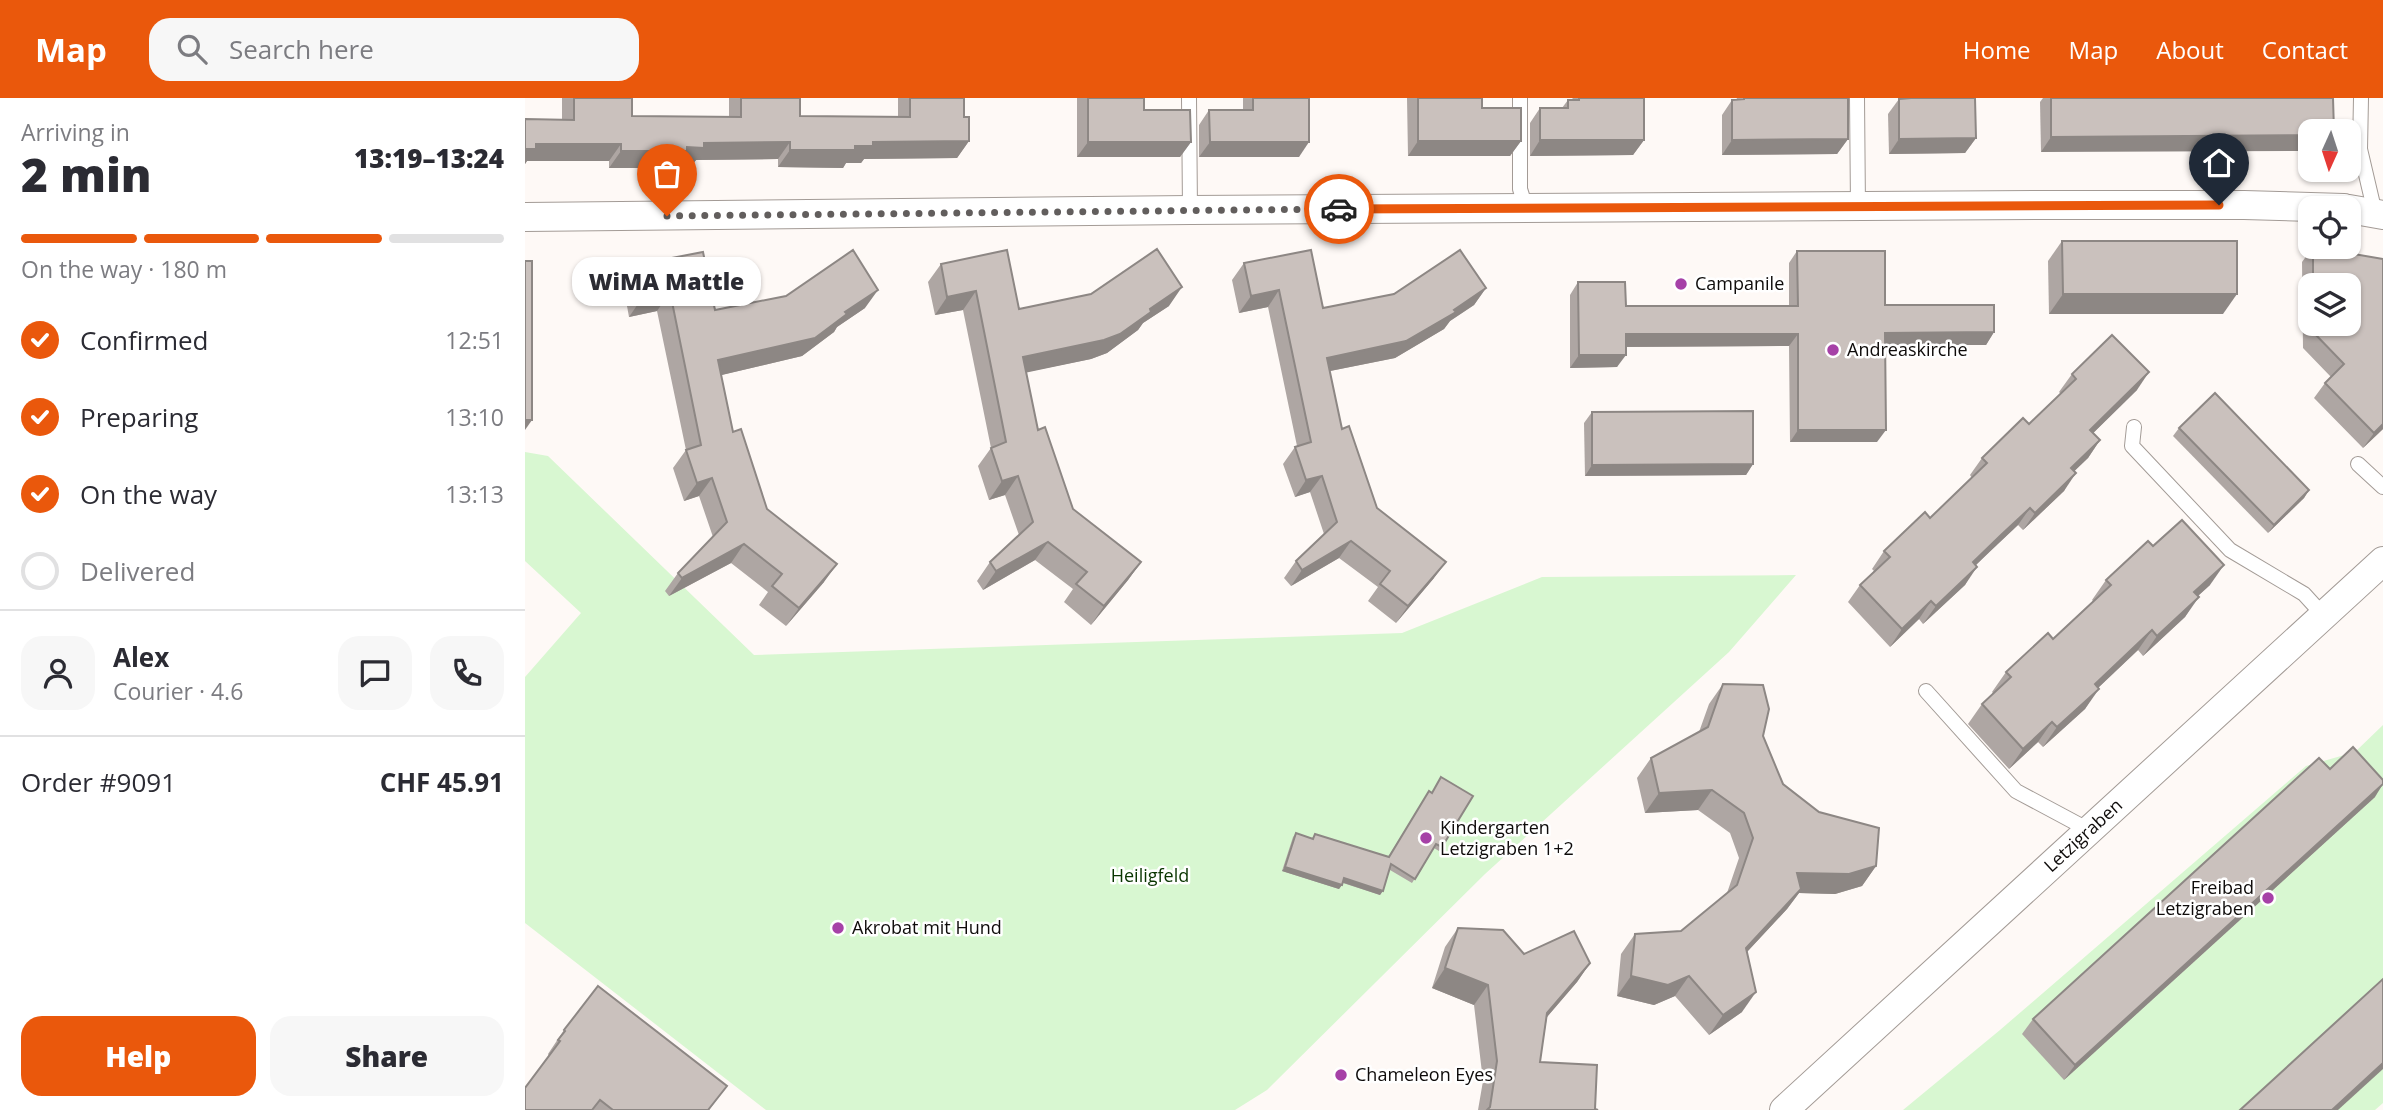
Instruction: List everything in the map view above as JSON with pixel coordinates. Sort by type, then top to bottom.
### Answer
[{"type":"street","points":[[525,217],[1526,208],[2244,205],[2362,209]]},
{"type":"street","name":"Letzigraben","points":[[1788,1109],[2383,561]]},
{"type":"lane","points":[[1189,98],[1190,210]]},
{"type":"lane","points":[[1520,98],[1520,189],[1526,208]]},
{"type":"lane","points":[[1857,98],[1858,207]]},
{"type":"lane","points":[[2361,98],[2362,209]]},
{"type":"lane","points":[[2134,427],[2132,446],[2230,550],[2304,594],[2323,616]]},
{"type":"lane","points":[[2358,464],[2383,487]]},
{"type":"lane","points":[[1926,691],[2016,792],[2089,830]]},
{"type":"green space","name":"Heiligfeld","points":[[525,452],[548,456],[754,655],[1402,633],[1542,577],[1796,575],[1729,652],[1485,874],[1267,1090],[1235,1110],[766,1110],[525,923],[525,677],[581,613],[525,561]]},
{"type":"green space","name":"Freibad Letzigraben","points":[[2383,725],[2383,1103],[2375,1110],[1903,1110],[2000,1030],[2306,766],[2355,752]]},
{"type":"building","points":[[574,98],[632,98],[632,116],[741,117],[741,98],[800,98],[800,116],[910,117],[910,98],[964,98],[964,117],[969,117],[969,141],[873,142],[873,146],[855,146],[855,150],[790,150],[790,142],[704,143],[704,148],[687,147],[687,151],[621,151],[621,144],[536,144],[536,149],[525,149],[525,119],[574,120]]},
{"type":"building","points":[[1088,98],[1144,98],[1144,110],[1190,110],[1191,142],[1088,142]]},
{"type":"building","points":[[1253,98],[1309,98],[1309,142],[1210,142],[1209,110],[1253,110]]},
{"type":"building","points":[[1418,98],[1482,98],[1482,108],[1521,108],[1521,141],[1418,141]]},
{"type":"building","points":[[1644,98],[1644,140],[1540,140],[1540,108],[1568,108],[1568,100]]},
{"type":"building","points":[[1848,98],[1848,139],[1732,140],[1732,100]]},
{"type":"building","points":[[1975,98],[1976,138],[1899,139],[1899,99]]},
{"type":"building","points":[[2051,98],[2333,98],[2334,119],[2298,119],[2298,135],[2051,137]]},
{"type":"building","points":[[2062,241],[2237,241],[2237,294],[2063,294]]},
{"type":"building","points":[[1157,249],[1182,287],[1150,309],[1151,312],[1120,334],[1104,340],[1023,357],[1038,430],[1045,427],[1073,509],[1141,562],[1104,606],[1076,584],[1087,572],[1048,542],[996,571],[990,562],[1033,522],[1018,476],[1002,481],[991,448],[1006,442],[976,291],[947,297],[941,264],[1007,250],[1019,309],[1091,294]]},
{"type":"building","points":[[853,250],[878,290],[845,312],[847,314],[815,338],[718,360],[733,432],[741,429],[767,509],[837,564],[799,608],[772,586],[782,574],[744,544],[682,578],[678,573],[727,522],[712,478],[697,483],[686,450],[701,445],[670,292],[642,298],[635,265],[703,252],[715,310],[786,296]]},
{"type":"building","points":[[1311,250],[1323,308],[1394,294],[1460,250],[1486,288],[1454,310],[1456,312],[1406,341],[1327,358],[1342,429],[1349,426],[1377,508],[1446,562],[1408,606],[1380,584],[1390,571],[1351,541],[1302,570],[1296,561],[1337,522],[1322,476],[1306,480],[1295,447],[1311,442],[1279,290],[1251,296],[1244,263]]},
{"type":"building","points":[[1797,251],[1885,251],[1885,305],[1994,305],[1994,332],[1885,333],[1886,430],[1798,430],[1798,334],[1626,334],[1626,355],[1579,355],[1578,282],[1625,282],[1626,306],[1798,306]]},
{"type":"building","points":[[2361,255],[2383,259],[2383,424],[2374,433],[2325,383],[2344,364],[2317,336],[2361,336],[2361,273],[2313,273],[2313,259],[2361,259]]},
{"type":"building","points":[[525,261],[532,261],[532,420],[525,420]]},
{"type":"building","points":[[2112,335],[2149,372],[2090,430],[2100,440],[2071,468],[2076,473],[2035,513],[2030,508],[2001,535],[1973,562],[1977,567],[1936,606],[1931,601],[1902,629],[1860,585],[1890,557],[1884,551],[1925,512],[1930,518],[1987,463],[1982,458],[2023,418],[2029,424],[2076,379],[2072,374]]},
{"type":"building","points":[[2215,393],[2309,490],[2274,525],[2179,428]]},
{"type":"building","points":[[1753,411],[1753,464],[1592,465],[1592,412]]},
{"type":"building","points":[[2182,520],[2224,565],[2194,592],[2199,597],[2157,636],[2152,630],[2095,684],[2099,689],[2057,727],[2052,722],[2023,749],[1982,704],[2011,677],[2006,672],[2048,633],[2053,639],[2111,585],[2106,580],[2148,541],[2153,546]]},
{"type":"building","points":[[1723,684],[1763,685],[1769,709],[1763,736],[1783,784],[1819,812],[1879,828],[1876,866],[1849,874],[1797,873],[1801,889],[1746,948],[1756,992],[1723,1015],[1689,976],[1668,985],[1631,976],[1635,934],[1681,931],[1737,885],[1753,838],[1744,813],[1712,790],[1659,793],[1651,758],[1708,727]]},
{"type":"building","points":[[2353,747],[2383,780],[2383,784],[2075,1065],[2033,1019],[2319,758],[2330,769]]},
{"type":"building","name":"Kindergarten Letzigraben 1+2","points":[[1441,777],[1473,796],[1442,847],[1436,844],[1415,879],[1391,864],[1383,891],[1344,878],[1342,885],[1285,867],[1296,833],[1313,839],[1315,834],[1389,857],[1429,791],[1432,793]]},
{"type":"building","points":[[1458,928],[1503,930],[1524,954],[1574,931],[1590,963],[1547,1013],[1540,1062],[1597,1065],[1595,1109],[1598,1110],[1487,1110],[1490,1107],[1497,1061],[1488,985],[1445,968]]},
{"type":"building","points":[[2383,979],[2383,1063],[2332,1110],[2240,1110]]},
{"type":"building","points":[[598,986],[727,1086],[708,1110],[613,1110],[600,1100],[592,1110],[525,1110],[525,1088]]},
{"type":"way so far","points":[[667,216],[1339,209]]},
{"type":"place","name":"WiMA Mattle","points":[[667,216]]},
{"type":"place","name":"Campanile","points":[[1681,284]]},
{"type":"place","name":"Andreaskirche","points":[[1833,350]]},
{"type":"place","name":"Kindergarten Letzigraben 1+2","points":[[1426,838]]},
{"type":"place","name":"Freibad Letzigraben","points":[[2268,898]]},
{"type":"place","name":"Akrobat mit Hund","points":[[838,928]]},
{"type":"place","name":"Chameleon Eyes","points":[[1341,1075]]},
{"type":"route","points":[[1339,209],[2219,205]]}]
